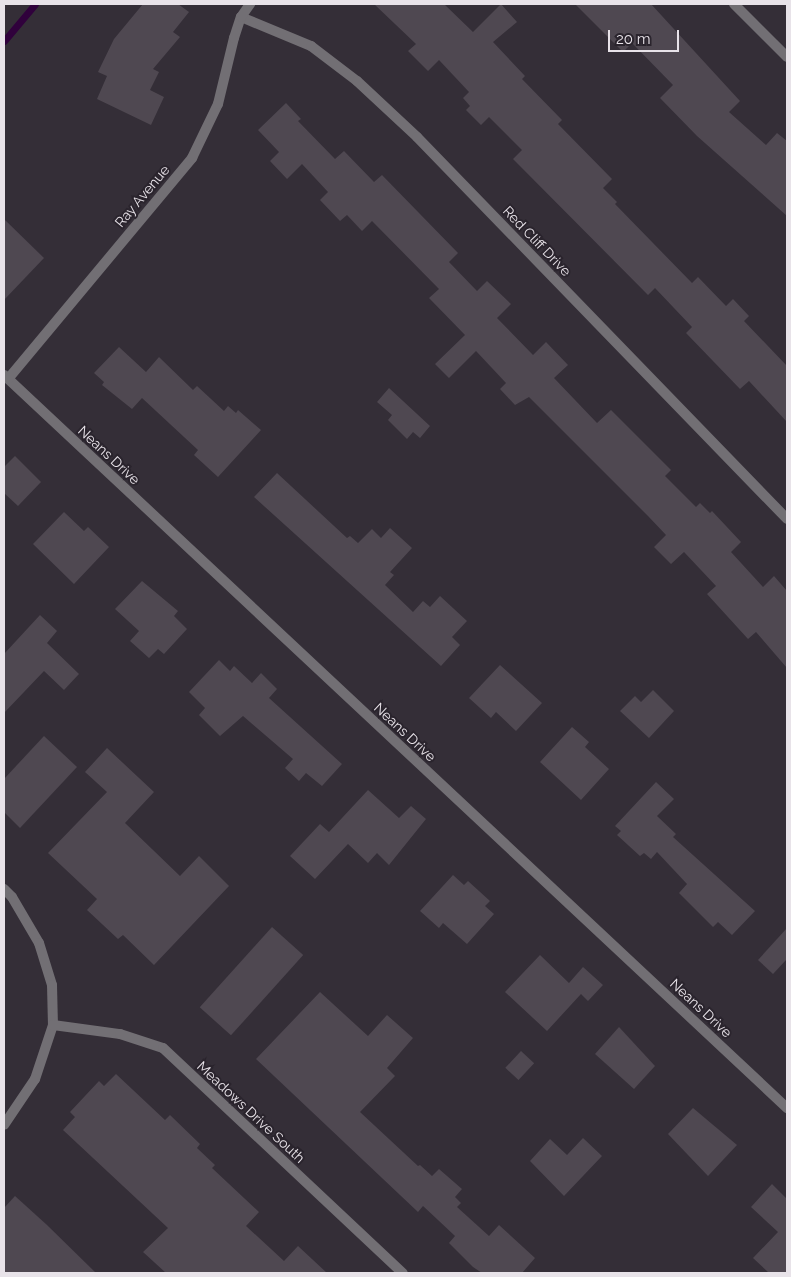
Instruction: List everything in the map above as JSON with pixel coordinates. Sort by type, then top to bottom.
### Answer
[{"type":"street","name":"Ray Avenue","points":[[6,377],[192,158],[218,104],[241,16],[250,4]]},
{"type":"street","points":[[734,4],[787,57]]},
{"type":"street","name":"Red Cliff Drive","points":[[241,16],[311,46],[357,81],[423,144],[787,519]]},
{"type":"street","name":"Neans Drive","points":[[6,377],[787,1108]]},
{"type":"street","points":[[4,889],[12,897],[39,943],[52,985],[53,1025],[35,1079],[4,1125]]},
{"type":"street","name":"Meadows Drive South","points":[[53,1025],[120,1034],[163,1048],[403,1273]]},
{"type":"building","points":[[143,4],[178,4],[189,12],[173,32],[180,37],[153,69],[159,72],[150,90],[164,97],[151,125],[97,99],[107,76],[98,72],[114,39]]},
{"type":"building","points":[[374,4],[444,4],[473,32],[501,4],[517,22],[493,42],[525,76],[522,79],[562,120],[558,124],[612,179],[603,188],[617,202],[615,204],[692,283],[698,277],[726,306],[733,299],[749,316],[744,321],[787,366],[787,422],[749,381],[740,389],[686,333],[692,327],[655,288],[648,295],[513,159],[522,150],[489,117],[481,125],[466,110],[470,106],[463,98],[469,92],[439,60],[428,71],[408,51],[416,44]]},
{"type":"building","points":[[575,4],[651,4],[740,101],[729,112],[766,145],[777,133],[787,141],[787,216],[697,136],[660,98],[673,85],[632,43],[623,52]]},
{"type":"building","points":[[286,103],[301,119],[298,121],[335,159],[344,151],[374,182],[382,175],[458,253],[449,262],[477,291],[487,281],[511,304],[497,318],[533,355],[546,342],[568,365],[554,378],[597,423],[611,410],[671,470],[665,476],[696,507],[700,503],[710,513],[712,511],[741,542],[731,552],[763,587],[774,576],[787,591],[787,668],[756,632],[748,639],[707,594],[716,586],[684,552],[671,564],[654,547],[666,535],[529,397],[515,405],[500,389],[506,383],[476,351],[449,378],[435,364],[465,335],[429,298],[439,289],[372,221],[362,231],[347,215],[340,221],[320,200],[328,192],[302,164],[287,179],[270,161],[279,152],[258,130]]},
{"type":"building","points":[[4,219],[44,258],[4,300]]},
{"type":"building","points":[[119,347],[146,372],[159,357],[193,390],[197,386],[224,411],[228,406],[236,413],[238,410],[261,430],[218,477],[194,455],[198,450],[142,398],[132,409],[102,385],[104,382],[94,373]]},
{"type":"building","points":[[389,388],[430,426],[420,438],[413,432],[407,439],[388,420],[392,415],[377,402]]},
{"type":"building","points":[[15,456],[41,482],[18,506],[4,493],[4,467]]},
{"type":"building","points":[[277,473],[347,538],[350,536],[358,543],[372,529],[381,538],[390,528],[412,548],[390,572],[394,575],[385,585],[413,612],[423,601],[430,607],[440,596],[467,621],[452,637],[460,645],[441,666],[254,497]]},
{"type":"building","points":[[64,512],[84,531],[88,527],[109,547],[74,584],[33,544]]},
{"type":"building","points":[[142,581],[178,611],[174,616],[187,629],[164,654],[158,649],[149,658],[130,641],[139,631],[115,609]]},
{"type":"building","points":[[40,615],[57,631],[47,643],[79,674],[64,690],[44,671],[4,713],[4,654]]},
{"type":"building","points":[[219,660],[230,671],[234,666],[252,683],[261,673],[277,689],[269,698],[342,764],[322,786],[306,773],[299,781],[285,768],[293,759],[243,716],[220,736],[199,715],[205,708],[189,692]]},
{"type":"building","points":[[500,665],[542,703],[516,731],[496,712],[491,718],[469,698]]},
{"type":"building","points":[[653,690],[674,711],[649,738],[620,711],[635,696],[641,702]]},
{"type":"building","points":[[572,727],[589,742],[585,747],[609,769],[581,800],[540,762]]},
{"type":"building","points":[[44,736],[77,767],[20,828],[4,812],[4,779]]},
{"type":"building","points":[[107,748],[154,792],[125,823],[180,876],[199,856],[229,886],[154,965],[123,935],[118,939],[87,910],[97,899],[48,853],[107,792],[85,772]]},
{"type":"building","points":[[656,782],[674,799],[657,816],[676,834],[673,837],[755,911],[732,935],[718,922],[713,927],[679,893],[687,884],[657,852],[651,859],[644,853],[640,856],[617,835],[621,831],[615,826]]},
{"type":"building","points":[[368,790],[399,818],[411,806],[426,819],[389,865],[377,853],[368,863],[348,844],[315,879],[290,856],[320,824],[329,832]]},
{"type":"building","points":[[453,875],[464,885],[468,881],[490,901],[485,906],[494,914],[467,944],[443,923],[439,928],[420,911]]},
{"type":"building","points":[[272,927],[303,955],[231,1035],[200,1007]]},
{"type":"building","points":[[787,928],[787,959],[773,974],[758,960]]},
{"type":"building","points":[[540,955],[569,983],[583,967],[603,985],[588,1001],[581,994],[547,1031],[505,992]]},
{"type":"building","points":[[320,992],[368,1036],[387,1015],[413,1038],[387,1068],[395,1076],[360,1112],[418,1166],[420,1165],[432,1176],[439,1169],[462,1189],[455,1197],[461,1203],[457,1207],[489,1236],[499,1225],[535,1258],[522,1273],[482,1273],[473,1267],[449,1243],[455,1236],[423,1206],[418,1212],[256,1059]]},
{"type":"building","points":[[619,1027],[655,1066],[634,1089],[595,1054]]},
{"type":"building","points":[[521,1051],[534,1063],[518,1080],[505,1068]]},
{"type":"building","points":[[116,1074],[165,1120],[170,1115],[200,1144],[197,1148],[215,1165],[212,1168],[259,1212],[246,1226],[284,1261],[298,1246],[327,1273],[166,1273],[143,1252],[168,1228],[63,1130],[75,1117],[70,1112],[99,1081],[104,1086]]},
{"type":"building","points":[[693,1108],[737,1145],[708,1176],[668,1134]]},
{"type":"building","points":[[583,1138],[602,1156],[564,1196],[530,1161],[550,1139],[567,1155]]},
{"type":"building","points":[[772,1184],[787,1199],[787,1273],[769,1273],[753,1258],[778,1232],[751,1207]]},
{"type":"building","points":[[15,1196],[96,1273],[4,1273],[4,1208]]},
{"type":"waterway","points":[[4,41],[35,4]]}]
